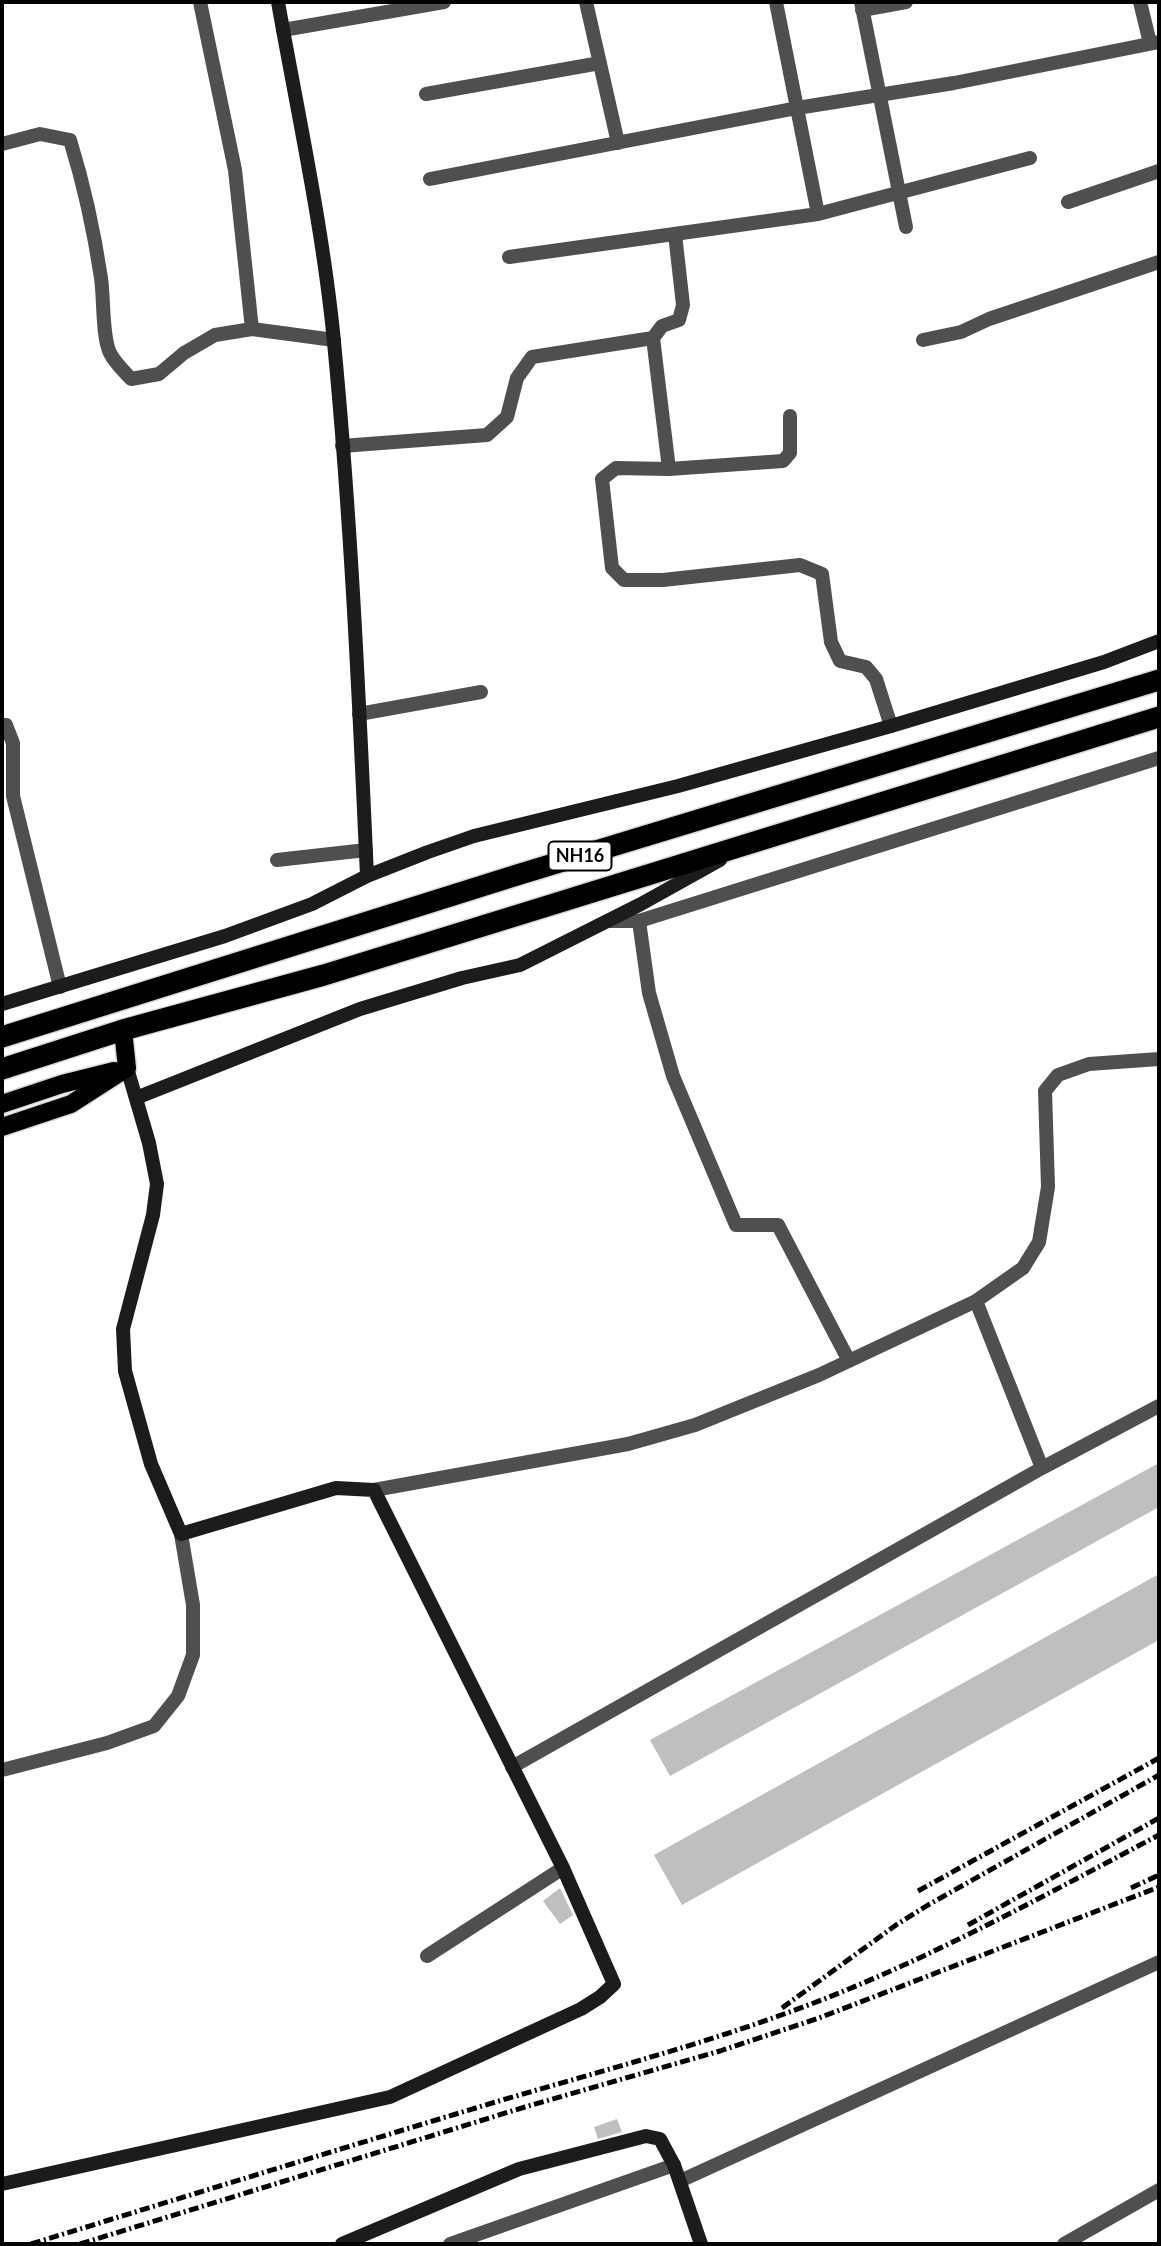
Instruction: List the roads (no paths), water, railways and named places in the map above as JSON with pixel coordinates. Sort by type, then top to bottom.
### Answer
[{"type":"highway","name":"NH16","points":[[2,1037],[517,875],[1159,680]]},
{"type":"highway","name":"NH16","points":[[2,1069],[123,1030],[324,975],[1159,717]]},
{"type":"main road","points":[[123,1030],[127,1068]]},
{"type":"main road","points":[[2,1104],[62,1084],[127,1068]]},
{"type":"main road","points":[[2,1127],[71,1104],[127,1068]]},
{"type":"street","points":[[200,2],[235,170],[252,329]]},
{"type":"street","points":[[278,2],[320,235],[334,340],[368,876]]},
{"type":"street","points":[[283,30],[444,2]]},
{"type":"street","points":[[586,2],[618,143]]},
{"type":"street","points":[[776,2],[818,214]]},
{"type":"street","points":[[906,2],[862,6],[906,227]]},
{"type":"street","points":[[430,179],[880,94],[954,83],[1155,42],[1139,2]]},
{"type":"street","points":[[426,94],[600,63]]},
{"type":"street","points":[[2,144],[40,134],[70,140],[81,173],[97,251],[105,334],[110,353],[131,379],[159,374],[184,353],[215,335],[252,329],[334,340]]},
{"type":"street","points":[[509,257],[818,214],[1030,158]]},
{"type":"street","points":[[1068,202],[1159,171]]},
{"type":"street","points":[[669,469],[653,338],[662,326],[678,320],[683,305],[675,234]]},
{"type":"street","points":[[923,341],[961,332],[989,318],[1159,262]]},
{"type":"street","points":[[342,446],[487,435],[506,417],[517,378],[532,357],[653,338]]},
{"type":"street","points":[[790,416],[790,453],[783,461],[669,469],[616,468],[602,479],[612,568],[624,580],[663,580],[800,565],[822,574],[831,642],[840,661],[866,667],[876,679],[891,726]]},
{"type":"street","points":[[2,1004],[250,927],[313,904],[368,876],[474,836],[678,786],[891,726],[1104,662],[1159,641]]},
{"type":"street","points":[[359,714],[481,692]]},
{"type":"street","points":[[2,724],[6,726],[13,743],[8,780],[60,987]]},
{"type":"street","points":[[608,921],[639,921],[1159,758]]},
{"type":"street","points":[[136,1098],[360,1009],[462,978],[520,965],[608,921],[749,844]]},
{"type":"street","points":[[277,860],[366,850]]},
{"type":"street","points":[[639,921],[649,993],[673,1076],[736,1225],[778,1225],[849,1361]]},
{"type":"street","points":[[181,1534],[336,1488],[374,1490],[628,1444],[695,1425],[849,1361],[976,1301],[1023,1269],[1039,1242],[1048,1187],[1045,1091],[1058,1075],[1089,1064],[1159,1059]]},
{"type":"street","points":[[2,1770],[107,1743],[154,1726],[178,1696],[193,1655],[193,1605],[181,1534],[151,1464],[125,1371],[123,1329],[153,1215],[157,1184],[149,1143],[127,1068]]},
{"type":"street","points":[[976,1301],[1042,1468]]},
{"type":"street","points":[[512,1767],[1042,1468],[1159,1406]]},
{"type":"street","points":[[2,2185],[390,2097],[580,2009],[600,1997],[614,1983],[563,1868],[374,1490]]},
{"type":"street","points":[[427,1956],[563,1868]]},
{"type":"street","points":[[680,2181],[1159,1962]]},
{"type":"street","points":[[342,2244],[519,2169],[646,2136],[660,2139],[674,2165],[701,2244]]},
{"type":"street","points":[[450,2244],[674,2165]]},
{"type":"street","points":[[1064,2244],[1159,2190]]},
{"type":"railway","points":[[918,1891],[1159,1758]]},
{"type":"railway","points":[[782,2008],[896,1925],[928,1905],[1159,1775]]},
{"type":"railway","points":[[968,1925],[1159,1818]]},
{"type":"railway","points":[[31,2244],[695,2044],[773,2018],[900,1967],[1031,1903],[1159,1835]]},
{"type":"railway","points":[[1131,1888],[1159,1875]]},
{"type":"railway","points":[[80,2244],[525,2107],[720,2051],[819,2018],[1159,1887]]}]
